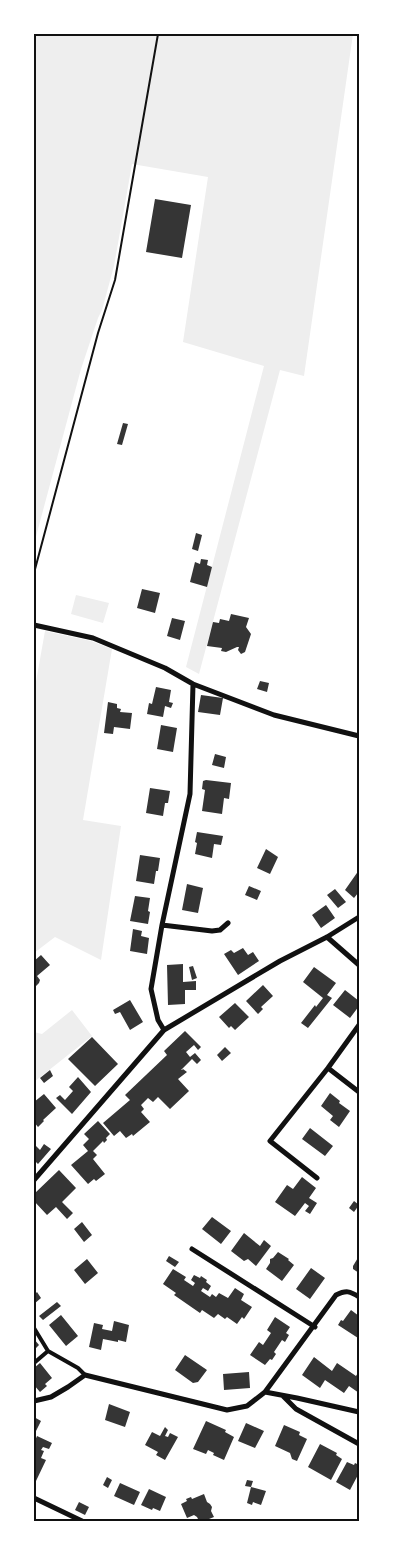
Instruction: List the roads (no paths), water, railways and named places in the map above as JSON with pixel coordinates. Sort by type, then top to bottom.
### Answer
[{"type":"street","points":[[34,625],[92,638],[165,668],[193,684],[274,715],[359,736]]},
{"type":"street","points":[[164,1030],[158,1020],[151,989],[162,925],[190,794],[193,684]]},
{"type":"street","points":[[34,1180],[164,1030],[280,961],[328,937],[359,917]]},
{"type":"street","points":[[162,925],[212,932],[220,930],[228,923]]},
{"type":"street","points":[[328,937],[359,965]]},
{"type":"street","points":[[317,1178],[270,1141],[328,1068],[359,1025]]},
{"type":"street","points":[[328,1068],[359,1092]]},
{"type":"street","points":[[192,1250],[315,1327]]},
{"type":"street","points":[[34,1400],[51,1397],[85,1375],[226,1410],[247,1406],[265,1392],[315,1327],[336,1295],[344,1291],[352,1291],[359,1297]]},
{"type":"street","points":[[265,1392],[359,1412]]},
{"type":"street","points":[[283,1395],[296,1409],[359,1444]]},
{"type":"street","points":[[34,1498],[82,1521]]},
{"type":"lane","points":[[34,1328],[48,1351],[78,1368],[85,1375]]},
{"type":"lane","points":[[34,1363],[48,1351]]}]
